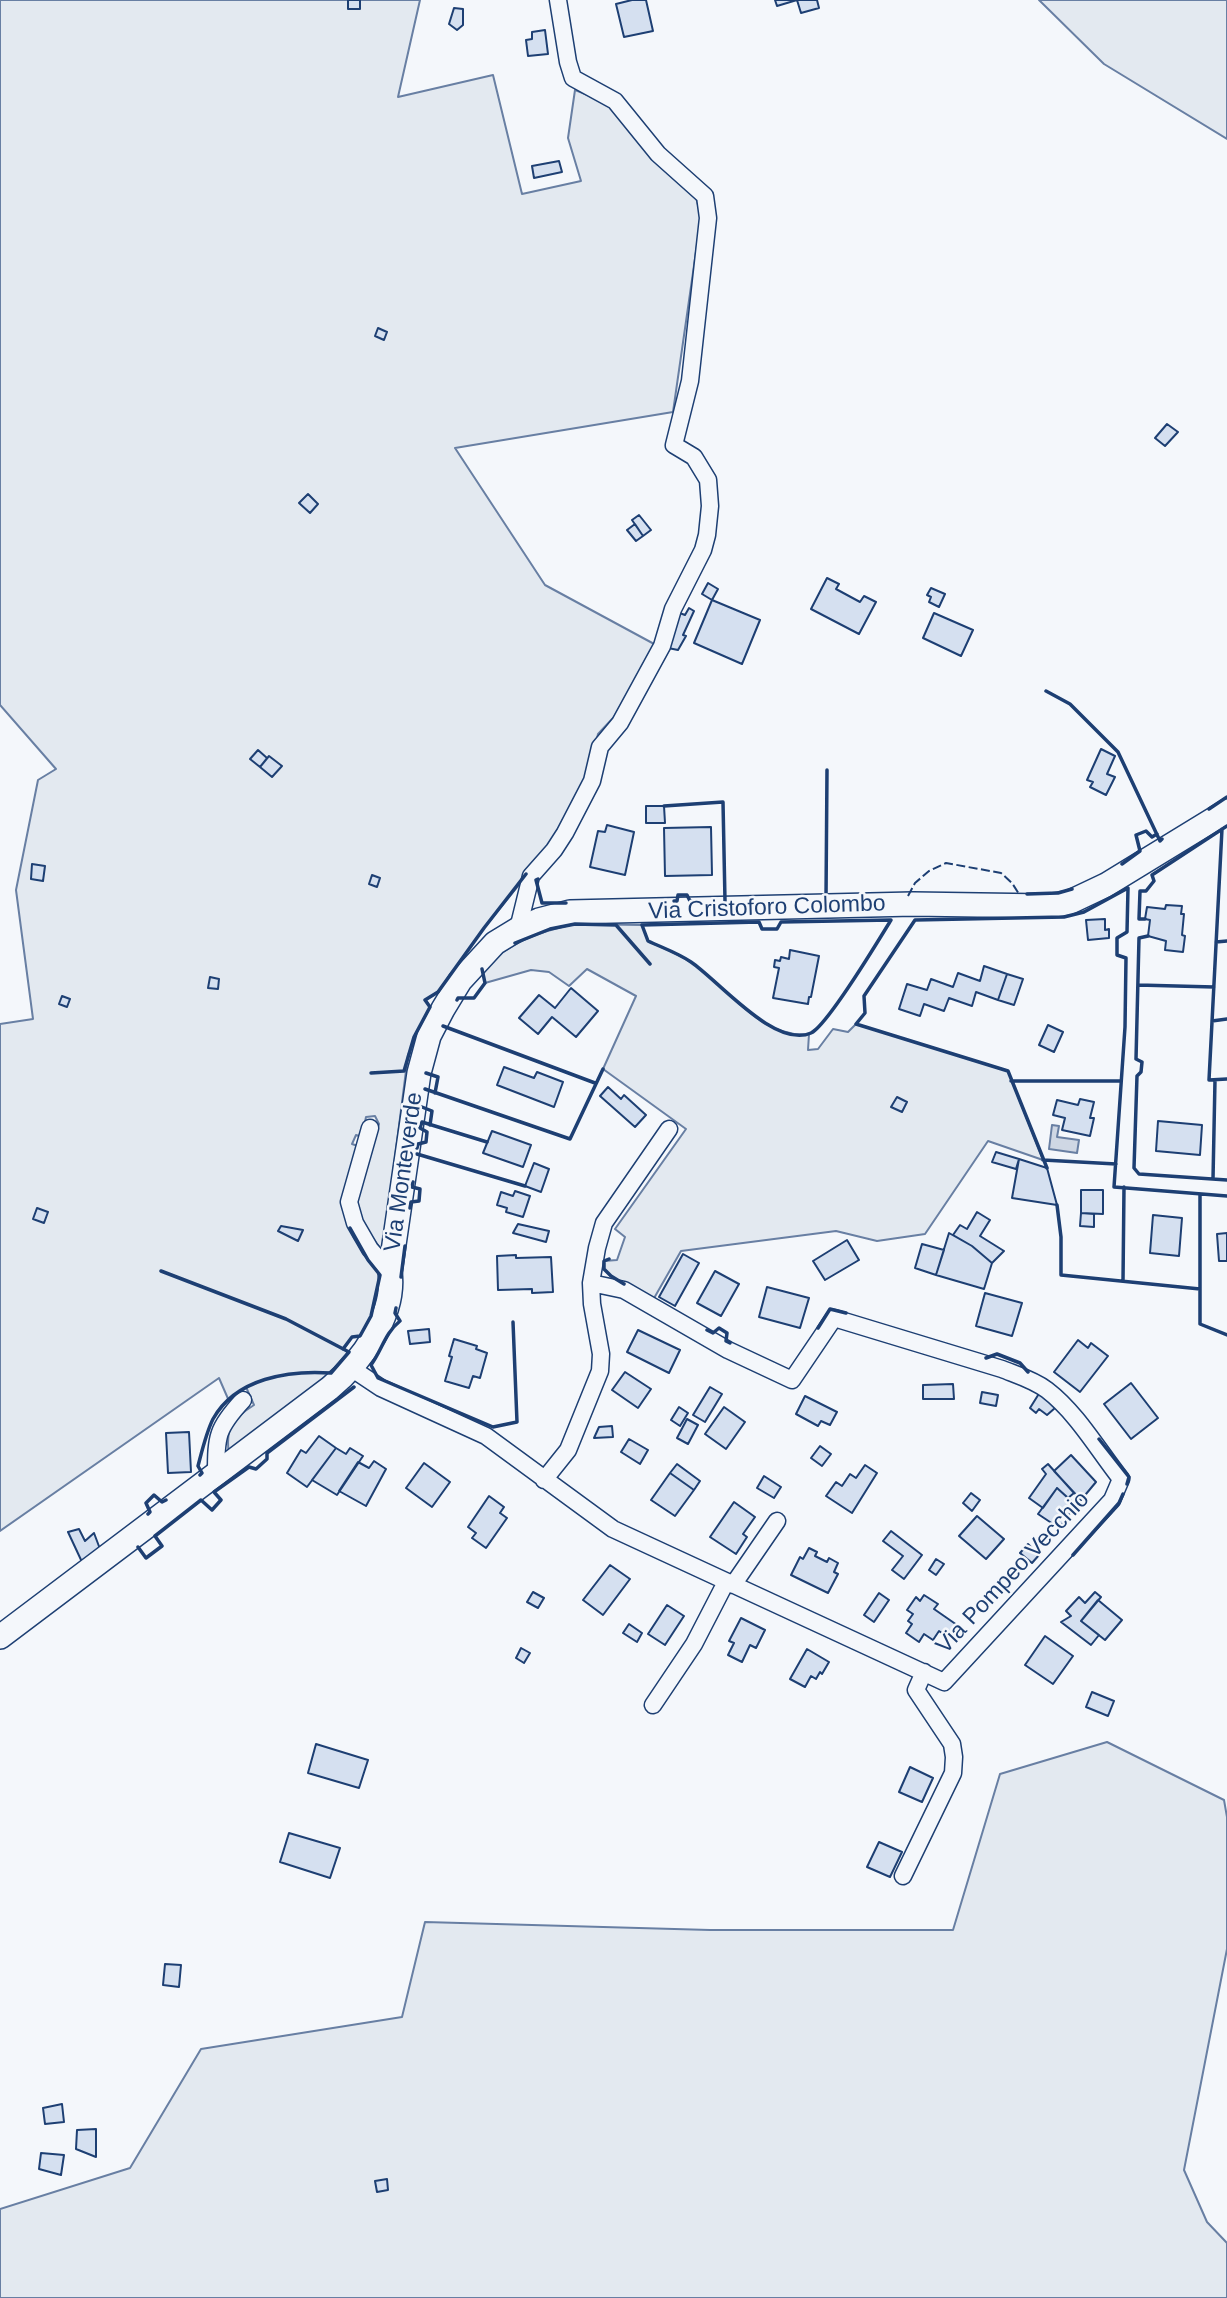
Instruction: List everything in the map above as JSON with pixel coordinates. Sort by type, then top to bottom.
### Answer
[{"type":"street","points":[[518,929],[531,876],[565,833],[592,781],[600,747],[620,723],[662,646],[673,610],[703,550],[710,506],[708,480],[694,457],[674,445],[690,381],[708,218],[705,196],[657,154],[615,101],[573,78],[558,0]]},
{"type":"street","name":"Via Cristoforo Colombo","points":[[518,929],[570,912],[913,904],[1046,906],[1068,902],[1106,886],[1227,811]]},
{"type":"street","name":"Via Monteverde","points":[[346,1374],[374,1337],[384,1314],[419,1073],[429,1036],[460,981],[495,943],[518,929]]},
{"type":"street","points":[[370,1128],[349,1202],[355,1223],[370,1249],[390,1272]]},
{"type":"street","points":[[544,1480],[568,1450],[600,1371],[601,1354],[591,1283],[604,1223],[669,1129]]},
{"type":"street","name":"Via Pompeo Vecchio","points":[[346,1374],[486,1436],[613,1529],[944,1682],[1112,1500],[1121,1479],[1067,1410],[1047,1390],[1027,1378],[834,1318],[792,1380],[728,1350],[624,1290],[591,1283]]},
{"type":"street","points":[[0,1637],[346,1374]]},
{"type":"street","points":[[216,1474],[216,1446],[224,1421],[243,1400]]},
{"type":"street","points":[[653,1705],[694,1644],[729,1583],[777,1521]]},
{"type":"street","points":[[903,1876],[953,1773],[952,1744],[916,1690],[924,1672]]},
{"type":"shaded area","points":[[0,0],[420,0],[398,97],[493,75],[522,194],[581,181],[568,138],[575,90],[613,105],[696,197],[701,217],[673,412],[455,448],[545,585],[656,645],[614,717],[598,734],[588,777],[543,855],[484,928],[438,992],[426,1000],[430,1007],[408,1055],[383,1252],[365,1227],[358,1206],[379,1124],[375,1116],[366,1117],[362,1137],[356,1135],[352,1144],[358,1146],[345,1217],[354,1238],[380,1275],[371,1316],[360,1336],[352,1337],[344,1349],[349,1352],[331,1373],[229,1455],[228,1437],[232,1425],[254,1405],[246,1387],[229,1401],[219,1378],[0,1531],[0,1024],[33,1019],[16,890],[38,780],[56,769],[0,705]]},
{"type":"shaded area","points":[[1039,0],[1227,0],[1227,139],[1104,64]]},
{"type":"shaded area","points":[[575,924],[642,925],[648,941],[692,963],[760,1020],[775,1029],[809,1034],[808,1050],[818,1049],[833,1029],[848,1032],[856,1024],[1008,1071],[1043,1160],[988,1141],[925,1234],[877,1241],[836,1231],[681,1251],[653,1300],[611,1276],[604,1269],[604,1261],[617,1260],[625,1237],[615,1229],[686,1129],[603,1069],[636,996],[587,969],[569,986],[549,972],[531,970],[485,983],[482,969],[525,939]]},
{"type":"shaded area","points":[[1052,1125],[1059,1126],[1057,1137],[1079,1140],[1077,1153],[1049,1149]]},
{"type":"shaded area","points":[[1107,1742],[1224,1800],[1227,1817],[1227,1949],[1184,2170],[1207,2222],[1227,2243],[1227,2298],[0,2298],[0,2209],[130,2168],[201,2049],[402,2017],[425,1922],[710,1930],[953,1930],[1000,1774]]},
{"type":"building","points":[[348,0],[360,0],[360,9],[348,9]]},
{"type":"building","points":[[646,0],[653,31],[624,37],[616,4]]},
{"type":"building","points":[[775,0],[797,0],[777,6]]},
{"type":"building","points":[[797,0],[817,0],[819,8],[801,13]]},
{"type":"building","points":[[454,8],[463,9],[463,25],[457,30],[449,24]]},
{"type":"building","points":[[545,30],[548,54],[528,56],[526,40],[532,39],[532,32]]},
{"type":"building","points":[[559,161],[562,172],[534,178],[532,166]]},
{"type":"building","points":[[378,328],[387,332],[384,340],[375,336]]},
{"type":"building","points":[[1167,424],[1178,432],[1165,446],[1155,438]]},
{"type":"building","points":[[308,494],[318,504],[310,513],[299,503]]},
{"type":"building","points":[[639,515],[651,530],[643,536],[632,520]]},
{"type":"building","points":[[635,524],[643,536],[636,541],[627,530]]},
{"type":"building","points":[[827,578],[839,584],[836,589],[860,602],[864,596],[876,602],[859,634],[811,609]]},
{"type":"building","points":[[708,583],[718,589],[712,600],[702,594]]},
{"type":"building","points":[[931,588],[945,594],[939,607],[929,602],[931,597],[927,595]]},
{"type":"building","points":[[712,600],[760,620],[742,664],[694,643]]},
{"type":"building","points":[[689,608],[694,611],[683,635],[686,636],[678,650],[668,648],[677,612],[685,615]]},
{"type":"building","points":[[934,613],[973,630],[961,656],[923,638]]},
{"type":"building","points":[[1101,749],[1115,756],[1107,774],[1115,777],[1106,795],[1090,787],[1093,782],[1087,780]]},
{"type":"building","points":[[258,750],[267,758],[260,767],[250,759]]},
{"type":"building","points":[[269,756],[282,766],[272,777],[260,767]]},
{"type":"building","points":[[646,806],[664,806],[665,823],[646,823]]},
{"type":"building","points":[[607,825],[634,832],[625,875],[590,867],[598,831],[605,832]]},
{"type":"building","points":[[711,827],[712,875],[665,876],[664,828]]},
{"type":"building","points":[[32,864],[45,866],[43,881],[31,879]]},
{"type":"building","points":[[372,875],[380,878],[377,887],[369,884]]},
{"type":"building","points":[[1166,905],[1182,906],[1182,935],[1185,936],[1183,952],[1165,950],[1166,941],[1148,936],[1150,920],[1145,919],[1147,907],[1165,909]]},
{"type":"building","points":[[1105,919],[1105,930],[1109,929],[1109,938],[1088,940],[1086,920]]},
{"type":"building","points":[[790,950],[819,956],[808,1004],[773,998],[779,968],[774,967],[775,960],[780,961],[781,957],[789,959]]},
{"type":"building","points":[[984,966],[1007,974],[998,1000],[976,992],[972,1006],[949,998],[944,1011],[924,1004],[920,1016],[899,1009],[907,984],[927,990],[931,979],[953,987],[958,973],[980,981]]},
{"type":"building","points":[[1007,974],[1023,979],[1014,1005],[998,1000]]},
{"type":"building","points":[[210,977],[219,979],[218,989],[208,988]]},
{"type":"building","points":[[571,988],[598,1011],[576,1037],[552,1017],[538,1034],[519,1018],[539,995],[555,1008]]},
{"type":"building","points":[[62,996],[70,999],[67,1007],[59,1004]]},
{"type":"building","points":[[1048,1025],[1063,1032],[1054,1052],[1039,1045]]},
{"type":"building","points":[[504,1067],[534,1078],[537,1072],[563,1082],[554,1107],[497,1085]]},
{"type":"building","points":[[608,1087],[621,1099],[624,1095],[646,1115],[635,1127],[600,1096]]},
{"type":"building","points":[[897,1097],[907,1102],[902,1112],[891,1107]]},
{"type":"building","points":[[1080,1099],[1094,1102],[1090,1118],[1094,1118],[1090,1136],[1062,1130],[1065,1118],[1053,1115],[1057,1100],[1078,1105]]},
{"type":"building","points":[[1158,1121],[1202,1125],[1200,1155],[1156,1151]]},
{"type":"building","points":[[492,1131],[531,1145],[523,1167],[483,1153]]},
{"type":"building","points":[[996,1152],[1019,1159],[1016,1169],[992,1162]]},
{"type":"building","points":[[1019,1159],[1047,1168],[1057,1205],[1012,1198]]},
{"type":"building","points":[[534,1163],[549,1169],[541,1192],[525,1186]]},
{"type":"building","points":[[1081,1190],[1103,1190],[1103,1214],[1081,1213]]},
{"type":"building","points":[[515,1191],[530,1196],[523,1217],[506,1212],[507,1208],[497,1205],[501,1192],[513,1196]]},
{"type":"building","points":[[37,1208],[48,1212],[44,1223],[33,1219]]},
{"type":"building","points":[[977,1212],[990,1220],[980,1236],[1004,1251],[992,1263],[972,1246],[953,1235],[960,1225],[967,1229]]},
{"type":"building","points":[[1081,1213],[1094,1214],[1094,1227],[1080,1226]]},
{"type":"building","points":[[1153,1215],[1182,1218],[1179,1256],[1150,1253]]},
{"type":"building","points":[[518,1224],[549,1231],[546,1242],[513,1233]]},
{"type":"building","points":[[281,1226],[303,1230],[298,1241],[278,1231]]},
{"type":"building","points":[[949,1233],[972,1246],[992,1263],[984,1289],[936,1275]]},
{"type":"building","points":[[1227,1233],[1227,1261],[1219,1261],[1217,1234]]},
{"type":"building","points":[[847,1240],[859,1260],[825,1280],[813,1261]]},
{"type":"building","points":[[922,1244],[944,1250],[936,1275],[915,1268]]},
{"type":"building","points":[[683,1254],[699,1263],[675,1306],[659,1297]]},
{"type":"building","points":[[516,1255],[516,1258],[551,1257],[553,1292],[532,1293],[532,1289],[498,1290],[497,1256]]},
{"type":"building","points":[[715,1271],[739,1284],[721,1316],[697,1303]]},
{"type":"building","points":[[767,1287],[809,1298],[800,1328],[759,1317]]},
{"type":"building","points":[[985,1293],[1022,1303],[1012,1336],[976,1326]]},
{"type":"building","points":[[429,1329],[430,1342],[410,1344],[408,1331]]},
{"type":"building","points":[[638,1330],[680,1350],[669,1373],[627,1352]]},
{"type":"building","points":[[454,1339],[477,1346],[476,1349],[487,1353],[480,1378],[473,1376],[469,1388],[445,1381]]},
{"type":"building","points":[[1078,1340],[1088,1348],[1091,1343],[1108,1356],[1080,1392],[1054,1372]]},
{"type":"building","points":[[625,1372],[651,1389],[638,1408],[612,1390]]},
{"type":"building","points":[[1131,1383],[1158,1418],[1131,1439],[1104,1404]]},
{"type":"building","points":[[953,1384],[954,1399],[923,1399],[923,1385]]},
{"type":"building","points":[[710,1387],[722,1394],[705,1422],[693,1415]]},
{"type":"building","points":[[982,1392],[998,1395],[996,1406],[980,1403]]},
{"type":"building","points":[[1040,1392],[1055,1408],[1047,1415],[1039,1409],[1036,1413],[1030,1408]]},
{"type":"building","points":[[805,1396],[837,1412],[830,1425],[821,1421],[818,1426],[796,1414]]},
{"type":"building","points":[[679,1407],[688,1413],[680,1426],[671,1420]]},
{"type":"building","points":[[724,1407],[745,1422],[726,1449],[705,1434]]},
{"type":"building","points":[[687,1419],[698,1425],[688,1444],[677,1438]]},
{"type":"building","points":[[612,1426],[613,1437],[594,1438],[599,1427]]},
{"type":"building","points":[[189,1432],[191,1472],[168,1473],[166,1433]]},
{"type":"building","points":[[319,1436],[336,1448],[307,1487],[287,1473],[301,1450],[306,1453]]},
{"type":"building","points":[[629,1439],[648,1450],[640,1464],[621,1452]]},
{"type":"building","points":[[820,1446],[831,1454],[822,1466],[811,1458]]},
{"type":"building","points":[[336,1448],[346,1454],[350,1448],[363,1456],[337,1495],[312,1480]]},
{"type":"building","points":[[1071,1455],[1096,1482],[1081,1500],[1054,1471]]},
{"type":"building","points":[[374,1461],[386,1469],[366,1506],[339,1491],[358,1462],[369,1468]]},
{"type":"building","points":[[424,1463],[450,1482],[432,1507],[406,1488]]},
{"type":"building","points":[[677,1464],[700,1481],[694,1490],[670,1473]]},
{"type":"building","points":[[1048,1464],[1074,1493],[1068,1498],[1057,1488],[1043,1508],[1029,1498],[1046,1474],[1042,1469]]},
{"type":"building","points":[[865,1465],[877,1473],[852,1513],[826,1496],[836,1482],[842,1486],[850,1474],[856,1478]]},
{"type":"building","points":[[670,1473],[694,1490],[675,1516],[651,1500]]},
{"type":"building","points":[[764,1476],[781,1487],[774,1498],[757,1488]]},
{"type":"building","points":[[1057,1488],[1076,1505],[1059,1528],[1038,1514]]},
{"type":"building","points":[[971,1493],[980,1500],[972,1511],[963,1503]]},
{"type":"building","points":[[489,1496],[504,1507],[500,1513],[507,1518],[486,1548],[472,1538],[476,1533],[468,1527]]},
{"type":"building","points":[[734,1502],[755,1517],[743,1534],[747,1537],[736,1554],[710,1537]]},
{"type":"building","points":[[977,1516],[1004,1539],[986,1559],[959,1536]]},
{"type":"building","points":[[79,1529],[85,1541],[94,1533],[100,1549],[82,1562],[68,1532]]},
{"type":"building","points":[[891,1531],[922,1555],[904,1579],[892,1570],[903,1556],[883,1541]]},
{"type":"building","points":[[1028,1544],[1039,1555],[1032,1563],[1020,1553]]},
{"type":"building","points":[[809,1548],[817,1552],[815,1556],[827,1562],[829,1558],[838,1563],[834,1572],[838,1574],[828,1593],[791,1575],[800,1557],[803,1559]]},
{"type":"building","points":[[936,1559],[944,1564],[936,1575],[929,1570]]},
{"type":"building","points":[[610,1565],[630,1579],[603,1615],[583,1600]]},
{"type":"building","points":[[533,1592],[544,1598],[538,1608],[527,1602]]},
{"type":"building","points":[[1095,1592],[1101,1597],[1081,1621],[1099,1635],[1091,1645],[1061,1622],[1071,1616],[1066,1611],[1079,1597],[1085,1603]]},
{"type":"building","points":[[879,1593],[889,1600],[874,1622],[864,1615]]},
{"type":"building","points":[[924,1595],[938,1604],[934,1609],[957,1625],[949,1638],[939,1631],[933,1640],[924,1634],[919,1642],[906,1633],[912,1624],[908,1621],[913,1614],[907,1610],[916,1597],[920,1601]]},
{"type":"building","points":[[1098,1600],[1122,1620],[1105,1640],[1081,1621]]},
{"type":"building","points":[[667,1605],[684,1616],[665,1645],[648,1634]]},
{"type":"building","points":[[741,1618],[765,1630],[756,1648],[750,1645],[742,1662],[728,1655],[734,1643],[729,1641]]},
{"type":"building","points":[[629,1624],[642,1633],[637,1642],[623,1633]]},
{"type":"building","points":[[1045,1636],[1073,1656],[1053,1684],[1025,1665]]},
{"type":"building","points":[[521,1648],[530,1653],[524,1663],[516,1658]]},
{"type":"building","points":[[807,1649],[829,1662],[816,1679],[811,1676],[805,1687],[790,1679]]},
{"type":"building","points":[[1092,1692],[1114,1701],[1108,1716],[1086,1707]]},
{"type":"building","points":[[316,1744],[368,1760],[359,1788],[308,1773]]},
{"type":"building","points":[[910,1767],[933,1778],[922,1802],[899,1792]]},
{"type":"building","points":[[289,1833],[340,1848],[330,1878],[280,1862]]},
{"type":"building","points":[[879,1842],[902,1852],[890,1877],[867,1867]]},
{"type":"building","points":[[165,1964],[181,1965],[179,1987],[163,1985]]},
{"type":"building","points":[[62,2104],[64,2122],[45,2124],[43,2108]]},
{"type":"building","points":[[96,2129],[96,2157],[76,2149],[77,2130]]},
{"type":"building","points":[[41,2153],[64,2155],[61,2175],[39,2169]]},
{"type":"building","points":[[387,2179],[388,2190],[377,2192],[375,2181]]},
{"type":"fence","points":[[908,896],[915,883],[929,871],[946,863],[1001,873],[1019,894]]},
{"type":"wall","points":[[1046,691],[1070,704],[1118,752],[1160,841],[1162,839]]},
{"type":"wall","points":[[826,898],[827,770]]},
{"type":"wall","points":[[1209,809],[1227,797]]},
{"type":"wall","points":[[664,806],[723,802],[725,901]]},
{"type":"wall","points":[[1145,919],[1139,919],[1140,891],[1146,891],[1154,881],[1152,875],[1227,826]]},
{"type":"wall","points":[[1222,829],[1209,1080],[1227,1079]]},
{"type":"wall","points":[[1122,864],[1140,851],[1136,835],[1146,831],[1152,837],[1157,834]]},
{"type":"wall","points":[[371,1073],[404,1071],[414,1037],[430,1007],[425,1000],[438,992],[526,874]]},
{"type":"wall","points":[[538,879],[536,880],[542,903],[566,903]]},
{"type":"wall","points":[[1047,1168],[1008,1071],[856,1024],[865,1013],[864,996],[915,920],[1064,917],[1084,912],[1128,888],[1127,932],[1117,938],[1117,955],[1126,958],[1125,1027],[1114,1187],[1227,1196]]},
{"type":"wall","points":[[1027,894],[1058,893],[1072,889]]},
{"type":"wall","points":[[674,901],[677,901],[678,895],[687,895],[690,901],[693,901]]},
{"type":"wall","points":[[891,920],[829,1015],[811,1033],[797,1035],[765,1023],[691,962],[648,941],[642,925],[759,922],[762,929],[777,929],[781,922],[891,920]]},
{"type":"wall","points":[[515,943],[550,929],[575,924],[616,925],[650,964]]},
{"type":"wall","points":[[1148,936],[1139,938],[1136,1059],[1142,1062],[1141,1072],[1137,1076],[1134,1168],[1139,1174],[1227,1180]]},
{"type":"wall","points":[[1216,942],[1227,941]]},
{"type":"wall","points":[[457,1000],[474,998],[485,983],[482,969]]},
{"type":"wall","points":[[1138,985],[1214,987]]},
{"type":"wall","points":[[1212,1021],[1227,1019]]},
{"type":"wall","points":[[443,1026],[595,1083]]},
{"type":"wall","points":[[425,1089],[570,1139],[603,1069]]},
{"type":"wall","points":[[426,1073],[438,1077],[435,1093]]},
{"type":"wall","points":[[1213,1179],[1215,1080]]},
{"type":"wall","points":[[1011,1081],[1121,1081]]},
{"type":"wall","points":[[422,1107],[432,1111],[430,1125]]},
{"type":"wall","points":[[417,1148],[418,1144],[426,1142],[427,1132],[420,1128],[422,1122],[487,1142]]},
{"type":"wall","points":[[417,1154],[525,1186]]},
{"type":"wall","points":[[1043,1160],[1116,1164]]},
{"type":"wall","points":[[410,1208],[411,1202],[419,1201],[420,1189],[412,1187],[413,1182]]},
{"type":"wall","points":[[1123,1281],[1124,1187]]},
{"type":"wall","points":[[1200,1194],[1200,1324],[1227,1335]]},
{"type":"wall","points":[[1057,1205],[1061,1237],[1061,1275],[1200,1289]]},
{"type":"wall","points":[[343,1349],[352,1337],[360,1336],[371,1316],[380,1275],[350,1228]]},
{"type":"wall","points":[[401,1277],[405,1246]]},
{"type":"wall","points":[[609,1259],[604,1261],[604,1269],[624,1284]]},
{"type":"wall","points":[[161,1271],[286,1319],[349,1352],[331,1373],[281,1375],[235,1394],[213,1419],[198,1466],[202,1473],[200,1475]]},
{"type":"wall","points":[[396,1308],[395,1313],[400,1321],[371,1365],[378,1378],[493,1427],[517,1422],[513,1322]]},
{"type":"wall","points":[[818,1328],[830,1309],[846,1313]]},
{"type":"wall","points":[[707,1330],[713,1333],[719,1328],[727,1333],[726,1341],[730,1343]]},
{"type":"wall","points":[[986,1358],[997,1354],[1020,1363],[1028,1372]]},
{"type":"wall","points":[[138,1547],[146,1558],[162,1546],[155,1536],[201,1500],[212,1510],[221,1500],[214,1492],[249,1467],[256,1469],[267,1459],[267,1453],[354,1387]]},
{"type":"wall","points":[[1099,1439],[1129,1477],[1127,1484]]},
{"type":"wall","points":[[1073,1555],[1119,1503],[1123,1494]]},
{"type":"wall","points":[[148,1514],[150,1512],[146,1503],[154,1495],[162,1502],[166,1500]]}]
